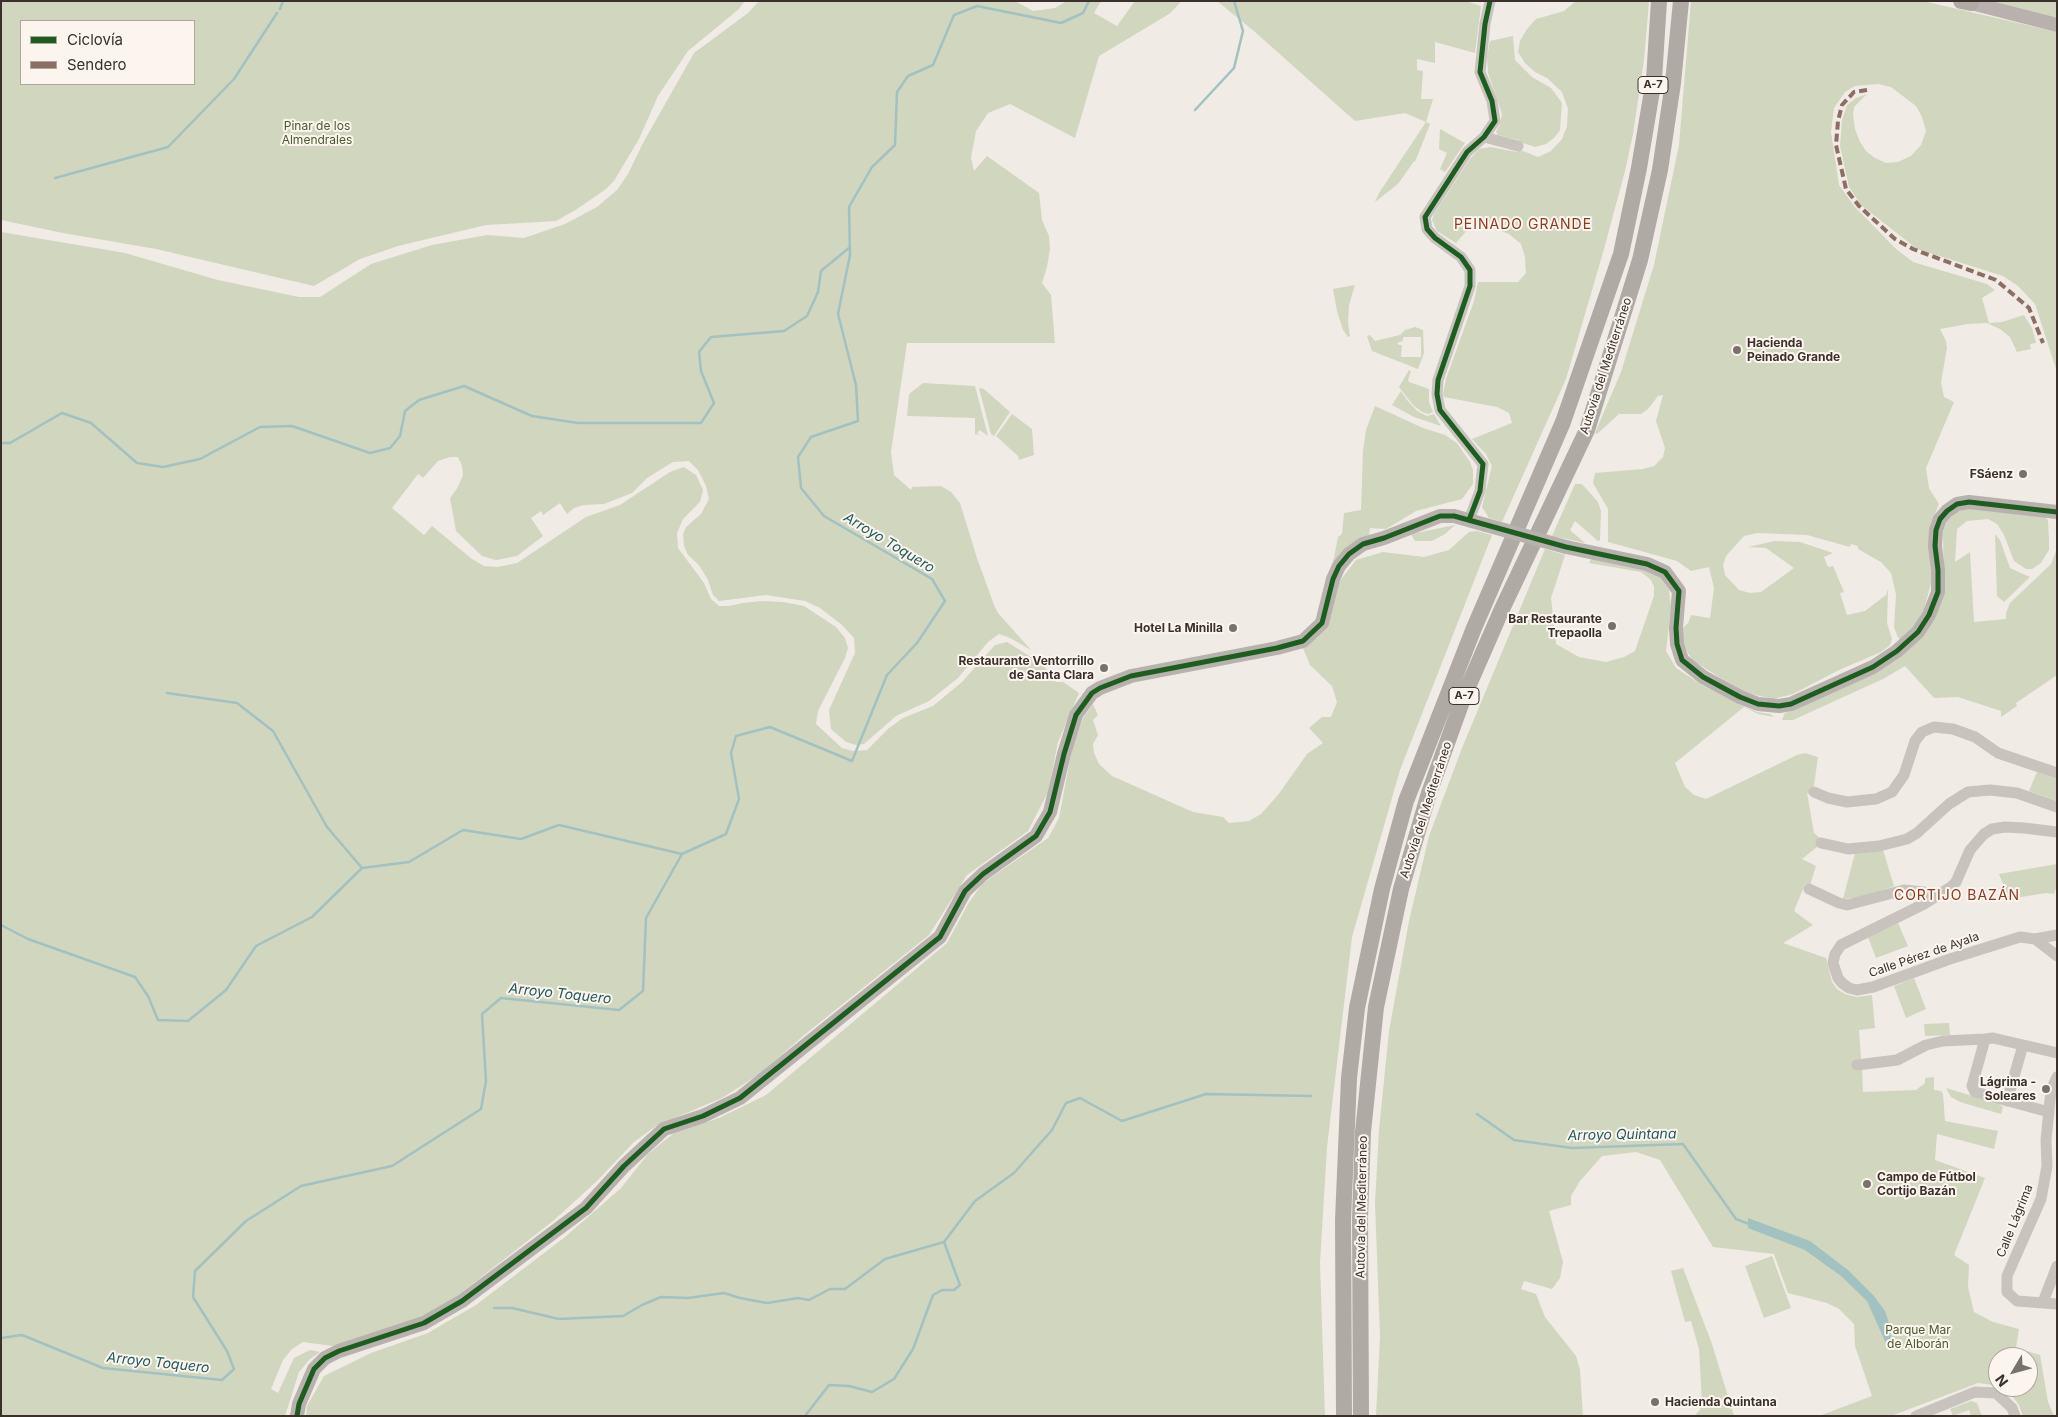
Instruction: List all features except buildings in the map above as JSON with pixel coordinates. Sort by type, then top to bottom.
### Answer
[{"type":"highway","name":"Autovía del Mediterráneo","points":[[1344,1416],[1342,1220],[1349,1078],[1358,1008],[1382,889],[1406,801],[1474,628],[1563,422],[1622,254],[1654,78],[1659,1]]},
{"type":"highway","name":"Autovía del Mediterráneo","points":[[1361,1416],[1360,1218],[1363,1132],[1376,1007],[1401,889],[1429,793],[1464,696],[1502,609],[1587,430],[1642,251],[1661,160],[1673,83],[1681,1]]},
{"type":"main road","points":[[1966,2],[2057,25]]},
{"type":"main road","points":[[296,1416],[314,1369],[325,1358],[339,1351],[424,1323],[462,1301],[586,1208],[624,1166],[664,1129],[703,1116],[740,1098],[940,937],[966,891],[983,874],[1036,836],[1050,812],[1076,715],[1092,693],[1131,676],[1277,648],[1303,641],[1322,623],[1333,580],[1339,566],[1349,554],[1363,544],[1384,538],[1440,516],[1469,520],[1566,547],[1647,564],[1665,572],[1679,591],[1676,628],[1677,644],[1682,660],[1703,676],[1740,697],[1758,704],[1779,706],[1791,704],[1873,667],[1897,651],[1918,632],[1929,615],[1938,592],[1935,546],[1936,530],[1940,519],[1947,511],[1958,504],[1969,502],[2057,512]]},
{"type":"street","points":[[1469,520],[1480,491],[1482,464],[1440,410],[1437,394],[1438,380],[1470,286],[1470,270],[1461,257],[1435,238],[1427,229],[1425,218],[1468,152],[1484,137],[1496,121],[1492,101],[1480,72],[1485,24],[1490,1]]},
{"type":"street","points":[[1484,137],[1518,146]]},
{"type":"street","points":[[1814,792],[1828,798],[1847,802],[1876,799],[1892,792],[1904,775],[1915,741],[1922,732],[1934,727],[1953,729],[1975,737],[1998,753],[2057,773]]},
{"type":"street","points":[[1821,843],[1848,849],[1879,846],[1907,839],[1917,833],[1949,804],[1968,792],[1990,790],[2017,794],[2057,807]]},
{"type":"street","name":"Calle Pérez de Ayala","points":[[2035,939],[2020,937],[1950,959],[1873,987],[1857,990],[1849,988],[1842,983],[1838,978],[1834,963],[1835,954],[1842,945],[1941,894],[1956,882],[1970,850],[1984,834],[1992,829],[2005,827],[2057,832]]},
{"type":"street","points":[[1809,889],[1847,905],[1904,890],[1941,894]]},
{"type":"street","points":[[2035,939],[2057,935]]},
{"type":"street","points":[[2035,939],[2057,956]]},
{"type":"street","points":[[1985,1038],[1972,1086],[1975,1092],[2049,1112]]},
{"type":"street","points":[[1857,1065],[1896,1060],[1934,1043],[1985,1038],[1993,1038],[2057,1053]]},
{"type":"street","points":[[2007,1101],[2023,1045]]},
{"type":"street","name":"Calle Lágrima","points":[[2057,1077],[2051,1090],[2046,1140],[2052,1167],[2041,1198],[2007,1276],[2007,1292],[2017,1301],[2057,1304]]},
{"type":"street","points":[[2043,1302],[2057,1266]]},
{"type":"street","points":[[1916,1416],[1975,1392],[1996,1393],[2012,1408],[2015,1416]]},
{"type":"green space","name":"Pinar de los Almendrales","points":[[1,1],[745,1],[739,9],[688,51],[658,96],[639,139],[614,181],[606,189],[577,209],[556,221],[486,225],[398,246],[360,259],[314,286],[156,249],[1,220]]},
{"type":"green space","points":[[759,1],[1015,1],[1033,11],[1055,8],[1067,1],[1101,1],[1094,13],[1117,26],[1135,1],[1178,1],[1180,3],[1169,14],[1099,56],[1075,138],[1010,104],[988,113],[976,131],[971,158],[974,171],[987,156],[1039,193],[1042,220],[1049,236],[1050,249],[1042,283],[1051,295],[1055,343],[907,343],[891,452],[894,475],[911,490],[912,487],[941,486],[951,492],[960,503],[994,605],[998,613],[1031,650],[999,634],[988,642],[958,678],[929,701],[896,716],[864,744],[856,745],[846,742],[831,729],[829,710],[855,653],[854,638],[842,625],[820,608],[805,601],[766,595],[719,601],[713,595],[708,580],[699,565],[688,555],[684,546],[683,534],[686,527],[701,514],[709,499],[706,486],[698,470],[689,461],[673,462],[647,478],[632,493],[604,504],[584,505],[574,508],[567,514],[560,503],[543,515],[541,511],[531,518],[543,536],[517,556],[496,560],[482,556],[456,531],[450,498],[458,487],[463,475],[458,457],[450,457],[438,461],[423,478],[418,474],[392,508],[424,535],[432,526],[472,559],[484,566],[498,567],[517,563],[586,517],[620,505],[670,472],[684,467],[696,475],[703,490],[700,502],[683,519],[677,533],[678,548],[704,583],[711,599],[719,606],[761,601],[783,602],[804,606],[836,627],[845,638],[848,648],[845,658],[818,711],[816,724],[842,748],[853,751],[867,750],[889,728],[903,718],[933,706],[962,682],[995,645],[1007,642],[1042,664],[1056,682],[1063,682],[1079,693],[1058,742],[1048,792],[1028,831],[967,875],[929,935],[803,1036],[761,1073],[722,1098],[656,1126],[634,1142],[596,1182],[553,1221],[457,1296],[418,1319],[340,1347],[303,1342],[292,1349],[283,1360],[271,1389],[278,1393],[294,1358],[310,1350],[320,1352],[310,1359],[299,1372],[285,1416],[1,1416],[1,232],[125,253],[218,280],[299,297],[320,297],[371,264],[432,245],[487,235],[524,238],[565,224],[597,207],[617,190],[628,174],[643,143],[694,53],[748,13]]},
{"type":"green space","points":[[1217,1],[1466,1],[1481,6],[1475,53],[1435,42],[1435,63],[1417,59],[1417,70],[1423,71],[1421,99],[1433,99],[1426,122],[1405,113],[1355,121],[1255,32]]},
{"type":"green space","points":[[1576,1],[1649,1],[1644,60],[1633,134],[1625,171],[1566,379],[1502,522],[1489,518],[1482,507],[1492,466],[1486,454],[1472,439],[1512,423],[1509,413],[1497,407],[1444,397],[1443,394],[1446,379],[1474,301],[1478,282],[1518,282],[1526,273],[1525,257],[1521,244],[1509,234],[1475,221],[1456,243],[1437,231],[1432,220],[1469,160],[1479,149],[1490,147],[1517,152],[1518,149],[1538,157],[1551,151],[1562,139],[1567,126],[1568,109],[1562,92],[1547,78],[1535,72],[1525,63],[1518,52],[1520,41],[1536,19],[1564,11]]},
{"type":"green space","points":[[1691,1],[1923,1],[2057,32],[2057,372],[2035,304],[2018,286],[2003,276],[1917,249],[1861,205],[1849,187],[1840,146],[1842,120],[1847,105],[1856,98],[1867,94],[1854,107],[1855,129],[1866,151],[1886,163],[1898,162],[1911,156],[1921,145],[1926,131],[1916,106],[1891,87],[1878,84],[1855,86],[1845,92],[1834,108],[1831,132],[1839,185],[1854,206],[1896,249],[1913,262],[1987,284],[1995,290],[1982,298],[1989,323],[2002,322],[2024,315],[2032,328],[2036,343],[2030,344],[2031,349],[2017,352],[2010,337],[2000,329],[1987,323],[1940,329],[1947,348],[1941,382],[1944,397],[1954,402],[1926,468],[1929,488],[1939,504],[1930,526],[1933,573],[1930,587],[1924,609],[1914,628],[1903,639],[1898,638],[1894,627],[1896,594],[1891,573],[1881,562],[1858,549],[1858,546],[1851,544],[1850,547],[1807,535],[1757,533],[1744,536],[1726,556],[1723,565],[1725,575],[1739,590],[1750,593],[1761,592],[1794,568],[1766,548],[1748,547],[1775,541],[1800,542],[1833,553],[1824,557],[1828,567],[1833,566],[1844,592],[1840,593],[1847,615],[1865,611],[1886,595],[1888,589],[1887,623],[1892,639],[1890,645],[1881,652],[1839,670],[1793,694],[1773,699],[1743,692],[1692,660],[1684,646],[1680,631],[1688,623],[1691,615],[1710,618],[1714,588],[1709,567],[1691,571],[1677,561],[1608,542],[1608,509],[1593,483],[1595,473],[1643,469],[1654,466],[1663,457],[1665,448],[1656,421],[1663,395],[1658,396],[1648,409],[1641,414],[1619,414],[1597,434],[1595,433],[1621,372],[1654,265],[1679,145]]},
{"type":"green space","points":[[1985,1],[2057,1],[2057,18]]},
{"type":"green space","points":[[1513,36],[1515,60],[1532,77],[1551,88],[1562,103],[1560,130],[1546,144],[1535,147],[1519,140],[1498,135],[1496,132],[1502,114],[1488,73],[1487,57],[1490,41]]},
{"type":"green space","points":[[1426,122],[1430,124],[1415,162],[1398,184],[1375,202],[1379,193]]},
{"type":"green space","points":[[1440,129],[1465,143],[1445,172],[1440,169],[1447,153],[1439,149]]},
{"type":"green space","points":[[1355,285],[1349,305],[1348,323],[1350,336],[1348,337],[1343,330],[1337,311],[1333,289]]},
{"type":"green space","points":[[1415,327],[1423,330],[1424,353],[1418,369],[1372,351],[1367,336],[1370,335],[1375,341],[1400,335],[1405,330]],"holes":[[[1403,337],[1421,337],[1421,357],[1401,357],[1402,345],[1397,343],[1403,341]]]},
{"type":"green space","points":[[1409,370],[1411,371],[1409,382],[1429,389],[1429,402],[1433,412],[1428,414],[1422,412],[1413,405],[1399,387]]},
{"type":"green space","points":[[923,383],[975,386],[988,436],[980,430],[977,433],[980,435],[975,434],[975,418],[907,416],[909,394]]},
{"type":"green space","points":[[979,388],[984,389],[1010,412],[994,436],[991,434]]},
{"type":"green space","points":[[1401,391],[1417,411],[1427,416],[1434,414],[1441,426],[1414,417],[1392,405]]},
{"type":"green space","points":[[1375,406],[1423,428],[1445,435],[1457,443],[1470,462],[1473,470],[1473,484],[1462,499],[1416,511],[1386,529],[1370,528],[1369,535],[1356,541],[1332,568],[1338,537],[1342,534],[1344,513],[1361,510],[1363,451],[1366,430]]},
{"type":"green space","points":[[1012,414],[1032,429],[1034,455],[1019,460],[1018,456],[996,436]]},
{"type":"green space","points":[[1575,484],[1582,484],[1598,502],[1601,511],[1600,540],[1598,541],[1575,521],[1570,530],[1585,543],[1552,536]]},
{"type":"green space","points":[[1971,508],[2043,515],[2048,520],[2049,540],[2049,550],[2041,563],[2032,569],[2026,569],[2014,561],[2004,535],[1997,524],[1988,519],[1967,521],[1957,529],[1955,562],[1970,552],[1974,622],[2006,619],[2010,603],[2051,564],[2056,551],[2057,536],[2057,675],[2016,703],[2017,706],[2001,717],[2001,711],[1958,697],[1934,698],[1905,666],[1883,679],[1793,720],[1782,720],[1785,713],[1799,708],[1896,660],[1944,584],[1943,532],[1948,520],[1957,511]]},
{"type":"green space","points":[[1455,525],[1445,534],[1432,541],[1415,541],[1411,534]]},
{"type":"green space","points":[[1477,531],[1492,535],[1400,770],[1352,937],[1327,1147],[1320,1263],[1325,1416],[306,1416],[307,1406],[324,1376],[371,1353],[428,1333],[476,1305],[565,1237],[621,1188],[648,1154],[674,1133],[719,1118],[766,1095],[947,943],[968,904],[982,884],[1048,838],[1059,818],[1073,744],[1082,720],[1093,704],[1098,715],[1093,720],[1098,735],[1093,744],[1094,753],[1099,764],[1112,776],[1193,812],[1223,817],[1229,823],[1249,821],[1261,814],[1278,795],[1307,754],[1323,743],[1309,728],[1322,717],[1331,717],[1337,702],[1332,686],[1310,665],[1303,648],[1316,638],[1326,624],[1339,582],[1356,560],[1383,552],[1424,557],[1449,550],[1469,532]]},
{"type":"green space","points":[[1995,534],[2000,540],[2010,568],[2030,577],[2004,602],[1997,596]]},
{"type":"green space","name":"Parque Mar de Alborán","points":[[1545,549],[1565,555],[1551,598],[1556,644],[1579,657],[1606,662],[1624,657],[1635,651],[1654,596],[1654,586],[1650,579],[1641,572],[1589,563],[1592,558],[1651,571],[1661,578],[1669,590],[1671,607],[1666,651],[1676,668],[1702,685],[1745,707],[1757,712],[1770,714],[1774,717],[1758,714],[1744,707],[1675,763],[1685,787],[1694,795],[1706,799],[1797,755],[1805,753],[1818,757],[1814,785],[1809,794],[1807,793],[1814,833],[1820,838],[1817,847],[1802,859],[1816,866],[1810,885],[1805,884],[1794,911],[1813,925],[1783,943],[1826,958],[1832,982],[1837,989],[1845,994],[1857,997],[1872,995],[1875,1028],[1859,1030],[1861,1059],[1857,1060],[1862,1069],[1863,1092],[1916,1090],[1925,1083],[1925,1078],[1934,1077],[1934,1090],[1941,1091],[1943,1094],[1945,1121],[1998,1131],[1994,1149],[1937,1134],[1935,1160],[1985,1178],[1954,1255],[1969,1265],[1968,1287],[1974,1312],[1993,1322],[2019,1329],[2016,1347],[1988,1347],[1988,1384],[1978,1383],[1891,1416],[1819,1416],[1872,1396],[1855,1346],[1854,1324],[1839,1309],[1827,1303],[1788,1293],[1774,1254],[1713,1247],[1660,1160],[1636,1152],[1602,1156],[1580,1181],[1571,1196],[1571,1205],[1549,1211],[1563,1262],[1560,1278],[1552,1289],[1524,1281],[1521,1289],[1536,1294],[1545,1317],[1576,1356],[1580,1370],[1583,1416],[1376,1416],[1380,1337],[1375,1203],[1379,1130],[1389,1031],[1409,921],[1429,836],[1462,748]]},
{"type":"green space","points":[[2037,772],[2057,779],[2057,801],[2029,791]]},
{"type":"green space","points":[[1883,850],[1894,886],[1863,897],[1843,899],[1855,853]]},
{"type":"green space","points":[[2057,864],[2057,885],[2054,894],[2046,893],[2009,899],[1999,874]]},
{"type":"green space","points":[[1898,923],[1908,946],[1876,958],[1868,937]]},
{"type":"green space","points":[[1914,978],[1926,1009],[1906,1018],[1894,986]]},
{"type":"green space","points":[[1949,1023],[1950,1035],[1925,1036],[1924,1024]]},
{"type":"green space","points":[[1946,1088],[1999,1104],[2003,1107],[2001,1114],[1960,1102],[1951,1097]]},
{"type":"green space","points":[[1772,1256],[1791,1308],[1764,1318],[1745,1266]]},
{"type":"green space","points":[[1683,1268],[1712,1344],[1734,1416],[1694,1416],[1700,1410],[1702,1402],[1699,1349],[1691,1321],[1685,1322],[1671,1271]]},
{"type":"green space","points":[[2038,1354],[2040,1355],[2048,1402],[2054,1416],[2023,1416],[2019,1405],[2013,1397],[2038,1397]]},
{"type":"green space","points":[[1971,1401],[1977,1403],[1982,1416],[1971,1416],[1969,1410],[1953,1416],[1950,1409]]},
{"type":"water","points":[[1748,1218],[1810,1241],[1848,1270],[1874,1296],[1885,1311],[1889,1323],[1892,1347],[1888,1348],[1867,1301],[1841,1276],[1805,1250],[1748,1228]]},
{"type":"waterway","points":[[280,9],[283,1]]},
{"type":"waterway","name":"Arroyo Toquero","points":[[1,1338],[22,1335],[103,1368],[222,1380],[234,1369],[227,1351],[193,1297],[195,1271],[246,1221],[301,1186],[392,1166],[481,1109],[486,1081],[482,1014],[501,998],[619,1010],[643,991],[646,918],[682,854],[726,834],[739,799],[731,753],[736,736],[770,727],[852,761],[887,675],[917,643],[945,601],[932,579],[824,516],[801,488],[798,457],[811,437],[858,421],[856,385],[838,314],[850,255],[849,207],[872,167],[895,145],[897,92],[908,76],[933,65],[954,15],[977,6],[1061,23],[1083,13],[1089,1]]},
{"type":"waterway","points":[[1195,110],[1234,68],[1243,31],[1234,1]]},
{"type":"waterway","points":[[55,178],[168,147],[234,79],[277,13]]},
{"type":"waterway","points":[[1,443],[10,443],[62,413],[91,423],[137,463],[163,467],[200,459],[260,427],[292,426],[370,453],[390,448],[400,436],[405,411],[419,400],[464,386],[532,416],[578,423],[701,423],[714,403],[701,371],[699,352],[711,337],[784,331],[807,316],[818,292],[821,271],[850,247]]},
{"type":"waterway","points":[[167,693],[237,703],[273,731],[327,827],[362,868]]},
{"type":"waterway","points":[[1,925],[28,939],[135,977],[148,996],[158,1020],[188,1021],[226,990],[256,946],[312,917],[362,868],[409,862],[463,830],[521,839],[559,825],[682,854]]},
{"type":"waterway","name":"Arroyo Quintana","points":[[805,1416],[829,1385],[849,1386],[872,1392],[894,1379],[913,1349],[933,1295],[942,1290],[954,1290],[960,1285],[944,1242],[975,1201],[1014,1173],[1052,1130],[1066,1103],[1080,1098],[1122,1121],[1206,1094],[1311,1096]]},
{"type":"waterway","name":"Arroyo Quintana","points":[[1477,1114],[1514,1140],[1572,1148],[1683,1144],[1736,1219],[1749,1224]]},
{"type":"waterway","points":[[494,1308],[512,1308],[559,1319],[623,1316],[661,1297],[688,1298],[724,1293],[767,1303],[798,1298],[809,1300],[830,1289],[845,1289],[885,1259],[944,1242]]},
{"type":"marked path","points":[[1867,90],[1854,92],[1842,105],[1838,121],[1836,145],[1846,189],[1859,206],[1895,239],[1913,249],[1996,280],[2029,308],[2043,343]]},
{"type":"cycle path","points":[[1469,520],[1480,491],[1483,464],[1440,410],[1437,394],[1438,380],[1470,286],[1470,270],[1461,257],[1435,238],[1427,229],[1425,217],[1467,152],[1484,137],[1495,121],[1492,101],[1480,72],[1485,24],[1490,1]]},
{"type":"cycle path","points":[[297,1416],[299,1404],[314,1369],[325,1358],[339,1351],[424,1323],[462,1301],[586,1208],[624,1166],[664,1129],[703,1116],[740,1098],[940,937],[965,891],[983,874],[1036,836],[1050,812],[1076,715],[1092,693],[1131,676],[1277,648],[1303,641],[1322,623],[1333,579],[1339,566],[1349,554],[1363,544],[1384,538],[1440,516],[1454,516],[1566,547],[1647,564],[1665,572],[1679,591],[1676,628],[1677,644],[1682,660],[1703,677],[1740,697],[1758,704],[1779,706],[1791,704],[1873,667],[1897,651],[1918,632],[1929,615],[1938,592],[1935,546],[1936,530],[1940,519],[1957,504],[1969,502],[2057,512]]},
{"type":"place","name":"Hacienda Peinado Grande","points":[[1737,350]]},
{"type":"place","name":"FSáenz","points":[[2023,474]]},
{"type":"place","name":"Bar Restaurante Trepaolla","points":[[1612,626]]},
{"type":"place","name":"Hotel La Minilla","points":[[1233,628]]},
{"type":"place","name":"Restaurante Ventorrillo de Santa Clara","points":[[1104,668]]},
{"type":"place","name":"Lágrima - Soleares","points":[[2046,1089]]},
{"type":"place","name":"Campo de Fútbol Cortijo Bazán","points":[[1867,1184]]},
{"type":"place","name":"Hacienda Quintana","points":[[1655,1402]]},
{"type":"district","name":"PEINADO GRANDE","points":[[1523,225]]},
{"type":"district","name":"CORTIJO BAZÁN","points":[[1957,896]]}]
